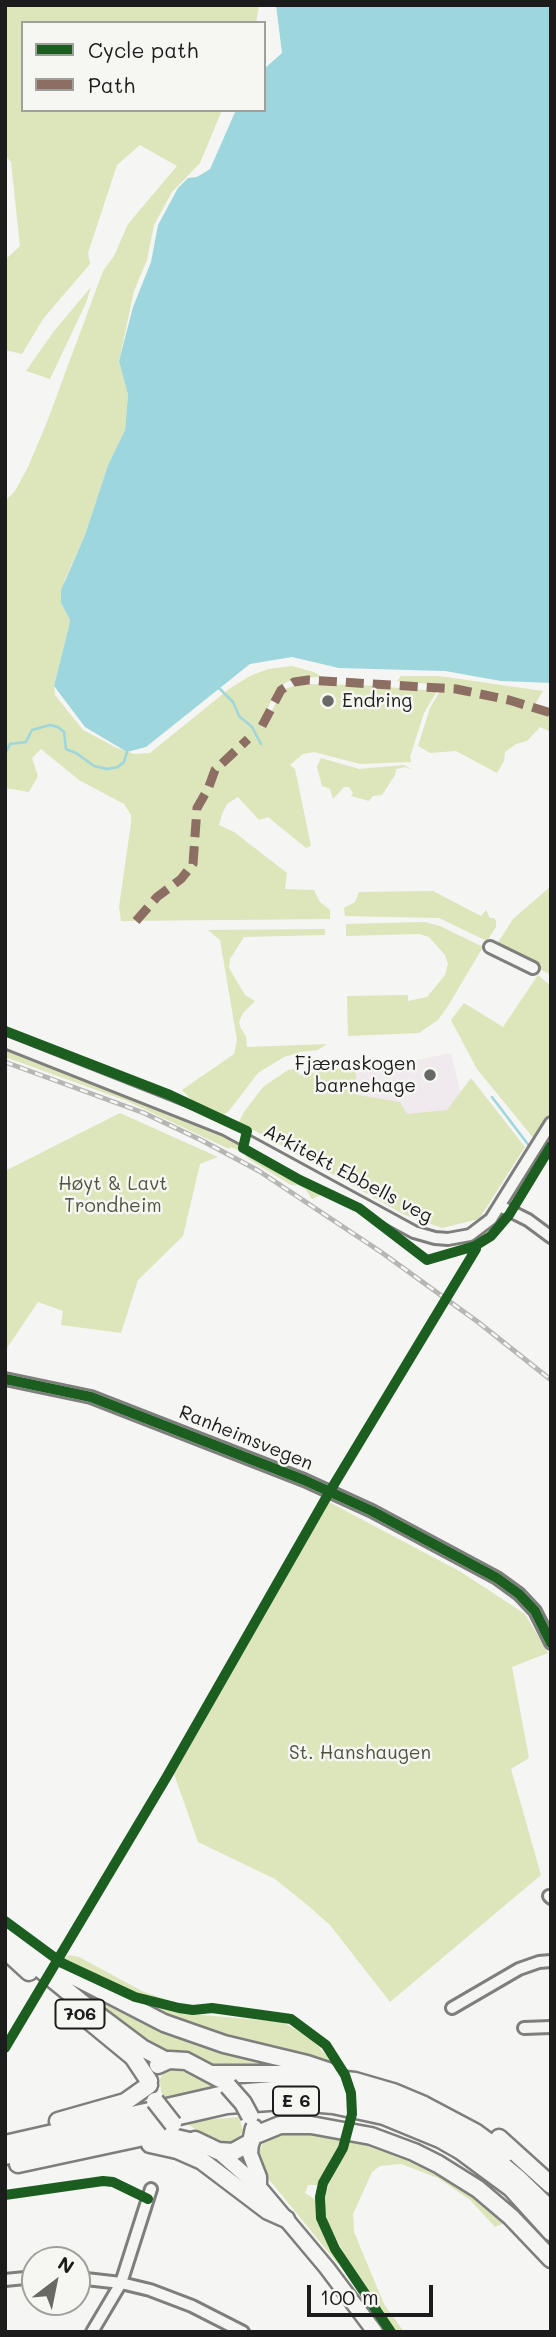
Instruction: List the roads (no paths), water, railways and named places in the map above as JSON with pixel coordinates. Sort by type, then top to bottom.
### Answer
[{"type":"highway","name":"706","points":[[9,1942],[82,2003],[142,2048],[165,2060],[186,2061],[212,2074],[228,2086],[250,2116],[253,2125],[252,2139]]},
{"type":"highway","name":"706","points":[[9,1942],[139,2064],[155,2101],[173,2124],[202,2144],[218,2151]]},
{"type":"highway","name":"E 6","points":[[9,1942],[164,2023],[224,2044],[307,2064],[339,2078],[412,2099],[475,2132],[513,2161],[546,2205]]},
{"type":"highway","points":[[5,2136],[125,2102],[149,2083],[155,2068],[165,2060]]},
{"type":"highway","name":"E 6","points":[[307,2064],[322,2064],[382,2078],[429,2095],[508,2144],[551,2185]]},
{"type":"highway","name":"E 6","points":[[212,2074],[264,2073],[339,2078]]},
{"type":"highway","name":"E 6","points":[[5,2144],[224,2094],[256,2090],[323,2091],[389,2105],[446,2129],[495,2159],[546,2205]]},
{"type":"highway","name":"E 6","points":[[5,2156],[227,2105],[283,2101],[333,2105],[384,2116],[423,2131],[461,2151],[511,2188],[551,2232]]},
{"type":"highway","name":"E 6","points":[[252,2139],[280,2124],[311,2124],[372,2136],[414,2152],[478,2189],[512,2217],[551,2259]]},
{"type":"highway","points":[[5,2166],[131,2139],[163,2136],[202,2144]]},
{"type":"highway","points":[[131,2139],[191,2155],[218,2171],[268,2211],[286,2219]]},
{"type":"highway","points":[[218,2151],[233,2152],[252,2139]]},
{"type":"main road","points":[[252,2139],[250,2154],[259,2177],[259,2187]]},
{"type":"main road","points":[[218,2151],[259,2187],[327,2268],[375,2332]]},
{"type":"street","points":[[490,947],[533,968]]},
{"type":"street","name":"Arkitekt Ebbells veg","points":[[5,1041],[225,1129],[424,1236],[448,1240],[470,1235],[483,1226],[500,1206],[551,1123]]},
{"type":"street","points":[[500,1206],[528,1220],[551,1237]]},
{"type":"street","name":"Ranheimsvegen","points":[[5,1379],[101,1400],[304,1480],[372,1511],[497,1578],[519,1594],[535,1611],[551,1643]]},
{"type":"street","points":[[452,2008],[519,1969],[538,1962],[551,1961]]},
{"type":"street","points":[[524,2028],[551,2027]]},
{"type":"street","points":[[92,2332],[121,2283],[151,2189]]},
{"type":"street","points":[[91,2280],[121,2283],[181,2301],[243,2332]]},
{"type":"water","points":[[276,5],[551,5],[551,683],[501,681],[445,671],[339,668],[292,657],[250,664],[146,747],[127,752],[85,727],[54,686],[70,620],[61,603],[61,590],[85,535],[108,465],[125,430],[128,395],[119,361],[133,307],[151,262],[158,225],[178,188],[188,178],[197,177],[210,169],[235,112],[266,112],[266,67],[282,53]]},
{"type":"waterway","points":[[219,688],[233,702],[239,716],[252,727],[261,744]]},
{"type":"waterway","points":[[5,754],[10,744],[26,742],[32,730],[50,725],[64,732],[66,749],[94,766],[107,769],[118,767],[124,762],[127,752]]},
{"type":"waterway","points":[[492,1097],[530,1147]]},
{"type":"railway","points":[[5,1062],[144,1113],[259,1171],[381,1252],[478,1322],[551,1380]]},
{"type":"place","name":"Endring","points":[[328,701]]},
{"type":"place","name":"Fjæraskogen barnehage","points":[[430,1075]]},
{"type":"park label","name":"Høyt & Lavt Trondheim","points":[[113,1195]]},
{"type":"park label","name":"St. Hanshaugen","points":[[360,1753]]}]
